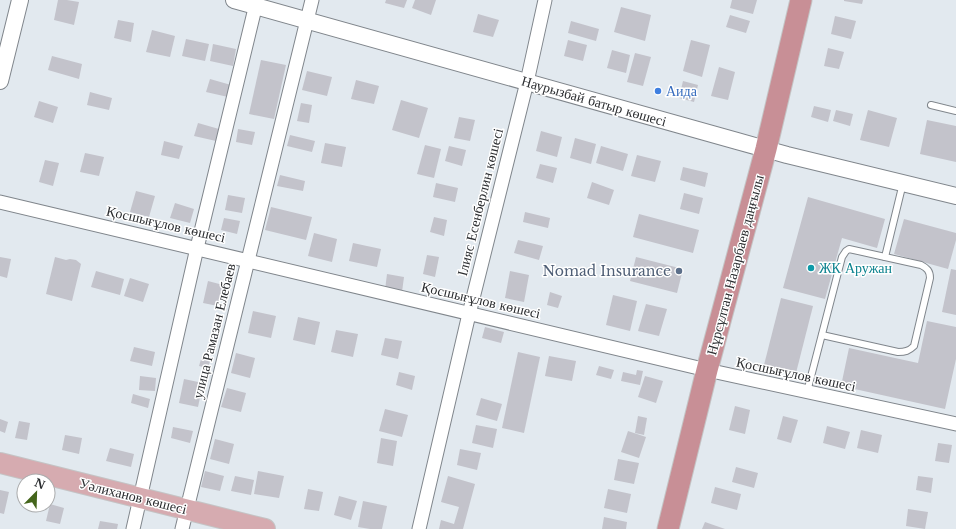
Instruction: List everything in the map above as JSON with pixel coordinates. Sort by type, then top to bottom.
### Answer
[{"type":"highway","name":"Нұрсұлтан Назарбаев даңғылы","points":[[668,529],[766,149],[802,0]]},
{"type":"main road","name":"Уәлиханов көшесі","points":[[0,463],[265,529]]},
{"type":"street","points":[[0,81],[20,0]]},
{"type":"street","name":"Наурызбай батыр көшесі","points":[[234,0],[257,3],[307,20],[766,149],[956,196]]},
{"type":"street","name":"улица Рамазан Елебаев","points":[[182,529],[312,0]]},
{"type":"street","name":"Ілияс Есенберлин көшесі","points":[[419,529],[469,314],[527,82],[545,0]]},
{"type":"street","points":[[133,529],[197,248],[257,3]]},
{"type":"street","name":"Қосшығұлов көшесі","points":[[0,202],[708,370],[956,424]]},
{"type":"lane","points":[[931,105],[956,111]]},
{"type":"lane","points":[[885,257],[903,183]]},
{"type":"lane","points":[[808,392],[822,335],[842,257],[846,251],[853,250],[920,265],[925,267],[930,273],[914,346],[909,350],[898,352],[822,335]]},
{"type":"building","points":[[58,0],[79,2],[74,25],[54,20]]},
{"type":"building","points":[[386,0],[407,0],[404,8],[385,3]]},
{"type":"building","points":[[415,0],[436,0],[431,15],[412,8]]},
{"type":"building","points":[[732,0],[757,0],[753,14],[730,8]]},
{"type":"building","points":[[844,0],[863,0],[862,4]]},
{"type":"building","points":[[621,7],[651,15],[645,41],[614,32]]},
{"type":"building","points":[[478,14],[499,20],[493,37],[473,32]]},
{"type":"building","points":[[730,15],[750,21],[746,33],[726,27]]},
{"type":"building","points":[[835,16],[856,21],[851,39],[831,34]]},
{"type":"building","points":[[118,20],[134,23],[131,42],[114,38]]},
{"type":"building","points":[[571,21],[599,29],[596,41],[568,33]]},
{"type":"building","points":[[152,30],[175,36],[170,57],[146,52]]},
{"type":"building","points":[[186,39],[209,44],[205,61],[182,56]]},
{"type":"building","points":[[568,40],[587,45],[583,61],[564,56]]},
{"type":"building","points":[[691,40],[710,45],[702,77],[683,71]]},
{"type":"building","points":[[213,44],[236,49],[233,66],[210,61]]},
{"type":"building","points":[[828,48],[844,52],[839,69],[824,66]]},
{"type":"building","points":[[612,50],[630,55],[626,73],[607,68]]},
{"type":"building","points":[[635,53],[651,57],[643,86],[627,82]]},
{"type":"building","points":[[52,56],[82,64],[79,79],[48,70]]},
{"type":"building","points":[[261,60],[286,65],[274,119],[249,114]]},
{"type":"building","points":[[719,67],[735,72],[728,100],[711,96]]},
{"type":"building","points":[[307,71],[332,77],[327,96],[302,90]]},
{"type":"building","points":[[210,79],[231,85],[228,97],[206,92]]},
{"type":"building","points":[[356,80],[379,86],[374,104],[351,99]]},
{"type":"building","points":[[683,81],[698,85],[694,102],[679,98]]},
{"type":"building","points":[[90,92],[112,98],[109,110],[87,105]]},
{"type":"building","points":[[401,100],[428,108],[419,138],[392,130]]},
{"type":"building","points":[[39,101],[58,107],[53,123],[34,117]]},
{"type":"building","points":[[301,103],[312,105],[309,123],[297,121]]},
{"type":"building","points":[[814,106],[831,110],[828,122],[811,117]]},
{"type":"building","points":[[836,110],[853,114],[850,126],[833,121]]},
{"type":"building","points":[[868,110],[897,118],[889,147],[860,140]]},
{"type":"building","points":[[459,117],[475,120],[470,141],[454,138]]},
{"type":"building","points":[[927,120],[956,126],[956,162],[920,154]]},
{"type":"building","points":[[198,123],[219,129],[216,141],[194,136]]},
{"type":"building","points":[[238,129],[255,132],[252,145],[236,142]]},
{"type":"building","points":[[541,131],[562,137],[557,157],[536,151]]},
{"type":"building","points":[[290,135],[315,141],[312,152],[287,146]]},
{"type":"building","points":[[575,138],[596,144],[591,164],[570,158]]},
{"type":"building","points":[[164,141],[183,146],[179,159],[161,155]]},
{"type":"building","points":[[325,143],[346,147],[342,167],[321,163]]},
{"type":"building","points":[[425,145],[441,149],[434,178],[417,174]]},
{"type":"building","points":[[449,146],[466,150],[462,166],[445,161]]},
{"type":"building","points":[[601,146],[628,154],[623,171],[596,163]]},
{"type":"building","points":[[85,153],[104,157],[99,176],[80,172]]},
{"type":"building","points":[[637,155],[661,161],[655,182],[631,176]]},
{"type":"building","points":[[45,160],[59,163],[53,186],[39,182]]},
{"type":"building","points":[[540,164],[557,168],[553,183],[536,178]]},
{"type":"building","points":[[683,167],[708,173],[705,187],[680,180]]},
{"type":"building","points":[[280,175],[305,181],[303,191],[277,186]]},
{"type":"building","points":[[592,182],[614,190],[609,205],[587,198]]},
{"type":"building","points":[[436,183],[458,188],[455,202],[433,197]]},
{"type":"building","points":[[136,191],[155,196],[149,217],[130,212]]},
{"type":"building","points":[[684,193],[703,198],[699,214],[680,209]]},
{"type":"building","points":[[228,195],[245,198],[242,213],[225,210]]},
{"type":"building","name":"ЖК Аружан","points":[[808,197],[885,219],[877,248],[842,238],[825,299],[783,288]]},
{"type":"building","points":[[175,203],[194,209],[190,223],[170,218]]},
{"type":"building","points":[[271,207],[312,217],[306,240],[265,230]]},
{"type":"building","points":[[525,212],[550,218],[548,228],[523,222]]},
{"type":"building","points":[[639,214],[699,230],[693,253],[633,237]]},
{"type":"building","points":[[434,217],[447,220],[444,236],[430,232]]},
{"type":"building","points":[[224,218],[240,221],[237,234],[221,230]]},
{"type":"building","points":[[904,219],[956,233],[956,240],[948,269],[894,254]]},
{"type":"building","points":[[314,233],[337,239],[332,262],[308,256]]},
{"type":"building","points":[[518,240],[543,246],[539,260],[514,253]]},
{"type":"building","points":[[353,243],[381,249],[377,267],[349,261]]},
{"type":"building","points":[[427,255],[439,257],[435,277],[423,274]]},
{"type":"building","points":[[0,257],[11,259],[7,278],[0,276]]},
{"type":"building","points":[[55,257],[66,260],[76,260],[81,264],[72,301],[46,294]]},
{"type":"building","points":[[636,257],[683,269],[677,293],[630,281]]},
{"type":"building","points":[[951,269],[956,270],[956,315],[942,312]]},
{"type":"building","points":[[96,271],[124,279],[120,295],[91,287]]},
{"type":"building","points":[[510,271],[529,275],[524,302],[505,298]]},
{"type":"building","points":[[387,274],[404,277],[402,292],[385,290]]},
{"type":"building","points":[[130,278],[149,284],[143,302],[124,296]]},
{"type":"building","points":[[208,281],[223,285],[218,306],[203,303]]},
{"type":"building","points":[[550,292],[562,296],[558,308],[547,305]]},
{"type":"building","points":[[613,295],[637,301],[630,331],[606,325]]},
{"type":"building","points":[[781,298],[813,306],[796,373],[764,365]]},
{"type":"building","points":[[646,304],[667,309],[659,336],[638,331]]},
{"type":"building","points":[[253,311],[276,316],[271,338],[248,333]]},
{"type":"building","points":[[298,317],[320,322],[315,345],[293,340]]},
{"type":"building","points":[[927,321],[956,327],[956,359],[945,409],[841,386],[849,348],[918,363]]},
{"type":"building","points":[[485,327],[504,332],[501,343],[482,338]]},
{"type":"building","points":[[336,330],[358,334],[353,357],[331,352]]},
{"type":"building","points":[[385,338],[402,341],[398,359],[381,355]]},
{"type":"building","points":[[134,347],[155,352],[152,366],[130,361]]},
{"type":"building","points":[[518,352],[540,357],[524,433],[502,428]]},
{"type":"building","points":[[236,353],[255,358],[250,378],[231,373]]},
{"type":"building","points":[[202,356],[211,358],[208,368],[199,366]]},
{"type":"building","points":[[549,356],[576,361],[572,381],[545,376]]},
{"type":"building","points":[[599,366],[614,370],[611,379],[596,375]]},
{"type":"building","points":[[637,370],[643,371],[640,385],[621,381],[623,372],[636,375]]},
{"type":"building","points":[[399,372],[415,376],[412,390],[396,385]]},
{"type":"building","points":[[140,376],[156,378],[155,391],[139,390]]},
{"type":"building","points":[[645,376],[663,381],[656,403],[638,397]]},
{"type":"building","points":[[184,379],[203,383],[198,407],[179,403]]},
{"type":"building","points":[[227,388],[246,393],[241,412],[221,407]]},
{"type":"building","points":[[133,394],[150,399],[148,408],[131,403]]},
{"type":"building","points":[[481,398],[502,404],[497,421],[476,415]]},
{"type":"building","points":[[735,406],[750,410],[745,434],[729,430]]},
{"type":"building","points":[[385,409],[408,415],[402,437],[379,431]]},
{"type":"building","points":[[638,416],[647,418],[644,435],[635,433]]},
{"type":"building","points":[[783,416],[798,420],[791,443],[777,439]]},
{"type":"building","points":[[0,419],[8,422],[5,433],[0,431]]},
{"type":"building","points":[[19,421],[30,423],[27,440],[15,438]]},
{"type":"building","points":[[476,425],[497,429],[493,448],[472,443]]},
{"type":"building","points":[[827,426],[850,432],[845,449],[823,443]]},
{"type":"building","points":[[173,427],[193,431],[190,443],[171,438]]},
{"type":"building","points":[[861,430],[882,435],[878,453],[857,448]]},
{"type":"building","points":[[628,431],[646,437],[639,458],[621,452]]},
{"type":"building","points":[[65,435],[82,438],[79,454],[62,450]]},
{"type":"building","points":[[381,438],[397,441],[393,466],[377,463]]},
{"type":"building","points":[[215,439],[234,444],[229,464],[210,459]]},
{"type":"building","points":[[938,443],[952,445],[949,463],[935,461]]},
{"type":"building","points":[[110,448],[134,454],[131,467],[106,461]]},
{"type":"building","points":[[460,449],[481,453],[477,470],[457,465]]},
{"type":"building","points":[[618,459],[639,463],[634,484],[614,480]]},
{"type":"building","points":[[736,467],[758,473],[754,488],[732,482]]},
{"type":"building","points":[[205,471],[224,476],[220,491],[201,487]]},
{"type":"building","points":[[258,471],[284,476],[279,498],[254,494]]},
{"type":"building","points":[[235,476],[254,480],[251,495],[231,491]]},
{"type":"building","points":[[448,476],[475,484],[463,529],[439,529],[441,520],[454,524],[459,507],[441,502]]},
{"type":"building","points":[[918,476],[933,478],[931,493],[916,490]]},
{"type":"building","points":[[715,487],[741,494],[737,510],[711,503]]},
{"type":"building","points":[[308,489],[323,492],[319,511],[304,509]]},
{"type":"building","points":[[608,489],[631,494],[627,513],[604,508]]},
{"type":"building","points":[[0,490],[9,492],[4,514],[0,513]]},
{"type":"building","points":[[339,496],[357,501],[351,520],[334,515]]},
{"type":"building","points":[[363,501],[387,506],[382,529],[358,527]]},
{"type":"building","points":[[56,506],[64,508],[60,524],[46,521],[48,513],[56,513]]},
{"type":"building","points":[[908,509],[928,512],[925,529],[906,526]]},
{"type":"building","points":[[604,517],[627,522],[626,529],[602,529]]},
{"type":"building","points":[[100,521],[118,524],[117,529],[98,529]]},
{"type":"building","points":[[705,522],[725,529],[702,529]]},
{"type":"place","name":"Аида","points":[[658,91]]},
{"type":"place","name":"ЖК Аружан","points":[[811,268]]},
{"type":"place","name":"Nomad Insurance","points":[[679,271]]}]
